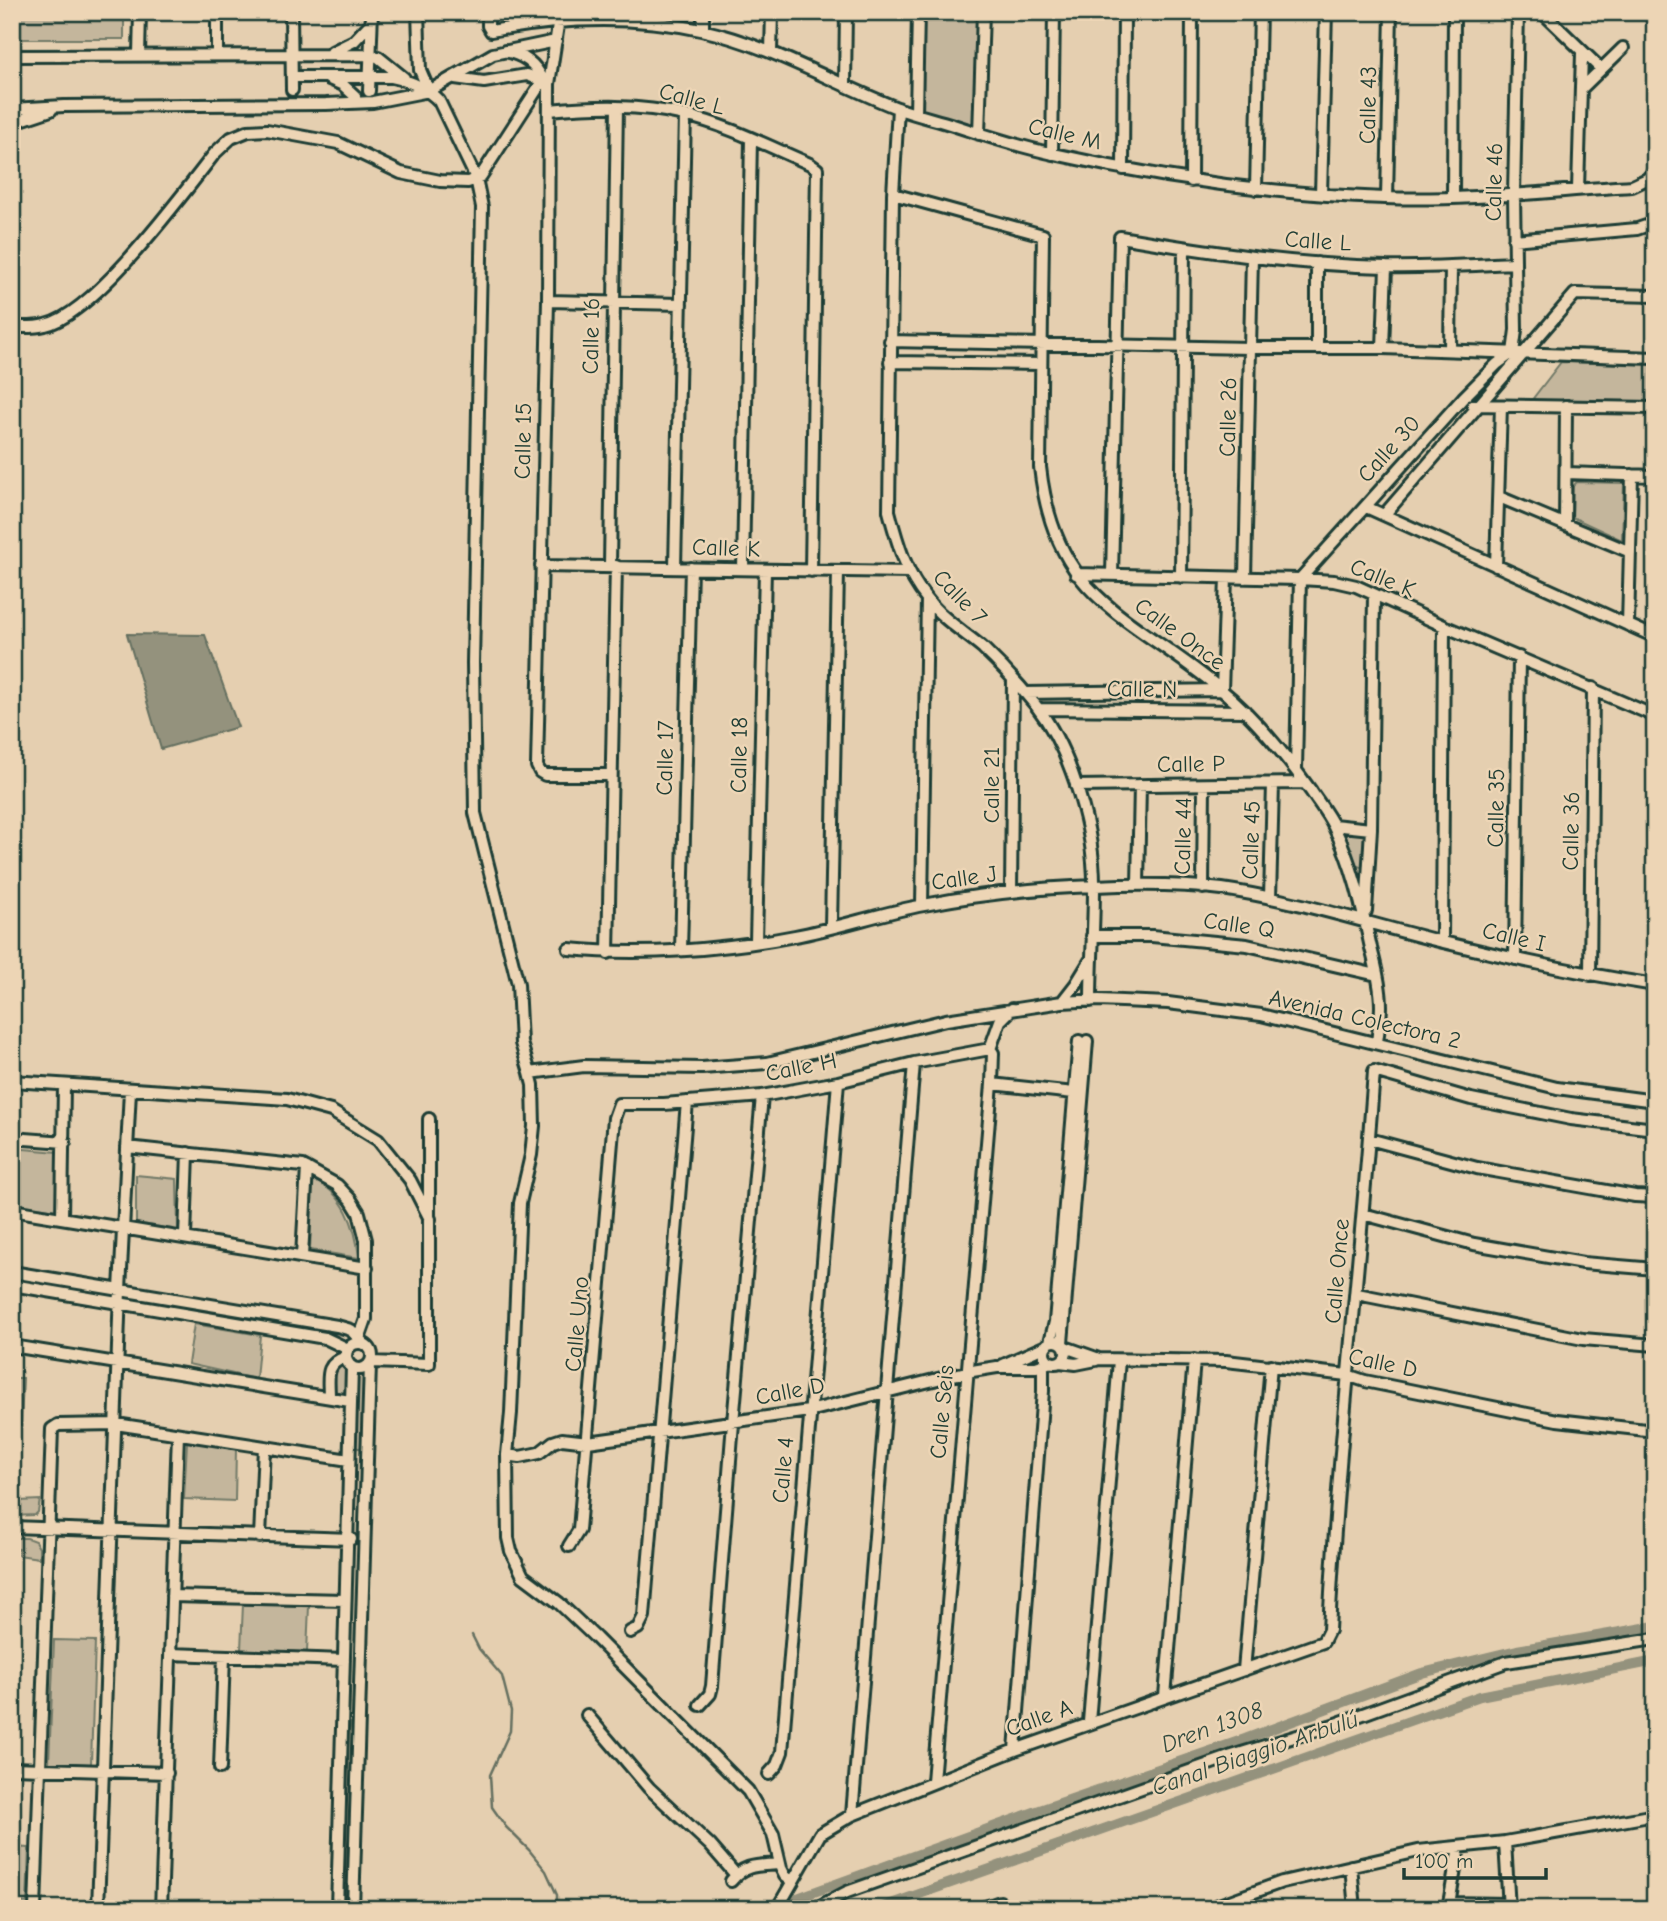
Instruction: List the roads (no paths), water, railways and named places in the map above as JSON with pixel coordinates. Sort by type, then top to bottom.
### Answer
[{"type":"street","points":[[139,55],[140,12]]},
{"type":"street","points":[[217,12],[217,55]]},
{"type":"street","points":[[291,12],[292,90]]},
{"type":"street","points":[[418,12],[420,70],[429,90],[439,101],[476,178],[482,207],[474,663],[475,813],[518,984],[521,1043],[533,1085],[534,1126],[531,1155],[520,1203],[507,1455],[508,1538],[516,1564],[523,1576],[559,1603],[615,1656],[748,1791],[773,1834],[785,1877],[794,1877]]},
{"type":"street","name":"Calle M","points":[[488,12],[491,32],[560,16],[633,16],[703,30],[771,52],[898,108],[979,134],[1052,154],[1191,181],[1321,194],[1454,198],[1632,186],[1651,175]]},
{"type":"street","points":[[703,12],[703,30]]},
{"type":"street","points":[[771,52],[772,12]]},
{"type":"street","points":[[845,83],[846,12]]},
{"type":"street","points":[[916,114],[918,12]]},
{"type":"street","points":[[979,134],[983,12]]},
{"type":"street","points":[[1052,154],[1054,12]]},
{"type":"street","points":[[1124,12],[1124,169]]},
{"type":"street","points":[[1191,181],[1192,12]]},
{"type":"street","points":[[1256,188],[1260,12]]},
{"type":"street","points":[[1321,194],[1326,12]]},
{"type":"street","name":"Calle 43","points":[[1387,198],[1391,12]]},
{"type":"street","points":[[1454,12],[1454,198]]},
{"type":"street","name":"Calle 46","points":[[1518,12],[1514,194],[1518,353]]},
{"type":"street","points":[[1542,12],[1601,69]]},
{"type":"street","points":[[12,327],[46,325],[86,302],[114,275],[215,153],[231,138],[248,131],[267,130],[338,143],[401,173],[440,181],[468,182],[481,176],[546,82],[560,16]]},
{"type":"street","points":[[322,55],[354,41],[372,18]]},
{"type":"street","points":[[369,91],[372,18]]},
{"type":"street","points":[[12,109],[373,102],[429,90],[494,54],[556,41]]},
{"type":"street","points":[[1581,89],[1623,48]]},
{"type":"street","points":[[505,51],[531,62],[546,82]]},
{"type":"street","points":[[1578,189],[1582,53]]},
{"type":"street","points":[[12,56],[370,55],[378,57],[406,80],[429,90]]},
{"type":"street","points":[[455,78],[484,82],[527,75],[546,82]]},
{"type":"street","points":[[292,77],[370,76],[406,80]]},
{"type":"street","points":[[323,77],[343,85],[355,96]]},
{"type":"street","name":"Calle 15","points":[[546,82],[549,110],[548,301],[537,766],[545,775],[611,775]]},
{"type":"street","points":[[12,123],[64,106]]},
{"type":"street","name":"Calle 16","points":[[608,953],[613,566],[612,302],[617,107]]},
{"type":"street","name":"Calle L","points":[[549,110],[638,107],[685,115],[751,139],[817,169],[811,571]]},
{"type":"street","name":"Calle 7","points":[[898,108],[893,194],[889,512],[909,572],[927,599],[1013,679],[1039,709],[1064,755],[1076,786],[1089,837],[1094,886],[1091,1001]]},
{"type":"street","points":[[675,568],[685,115]]},
{"type":"street","points":[[743,569],[751,139]]},
{"type":"street","name":"Calle Once","points":[[893,194],[1043,235],[1040,467],[1050,523],[1064,556],[1094,595],[1119,617],[1156,640],[1222,690],[1259,725],[1296,769],[1333,825],[1354,877],[1377,975],[1381,1005],[1377,1043]]},
{"type":"street","points":[[1514,240],[1637,229],[1655,223]]},
{"type":"street","name":"Calle L","points":[[1118,345],[1120,237],[1252,257],[1317,263],[1386,267],[1515,263]]},
{"type":"street","points":[[1181,577],[1184,248]]},
{"type":"street","name":"Calle 26","points":[[1245,578],[1252,257]]},
{"type":"street","points":[[1317,263],[1317,348]]},
{"type":"street","points":[[1450,350],[1451,266]]},
{"type":"street","points":[[1383,348],[1386,267]]},
{"type":"street","points":[[1384,515],[1518,353],[1575,294],[1655,296]]},
{"type":"street","points":[[548,301],[681,304]]},
{"type":"street","points":[[890,341],[1383,348],[1655,358]]},
{"type":"street","points":[[1112,575],[1118,345]]},
{"type":"street","name":"Calle 30","points":[[1300,579],[1463,398],[1496,364],[1518,353]]},
{"type":"street","points":[[890,362],[1040,364]]},
{"type":"street","points":[[1463,398],[1475,407],[1655,408]]},
{"type":"street","points":[[1496,566],[1501,406]]},
{"type":"street","points":[[1565,524],[1566,406]]},
{"type":"street","points":[[1566,473],[1655,476]]},
{"type":"street","points":[[1628,625],[1632,475]]},
{"type":"street","points":[[1499,497],[1628,551]]},
{"type":"street","points":[[1366,507],[1655,637]]},
{"type":"street","points":[[1327,549],[1322,567],[1324,573],[1334,581]]},
{"type":"street","name":"Calle K","points":[[541,566],[909,572]]},
{"type":"street","name":"Calle 17","points":[[681,950],[691,568]]},
{"type":"street","name":"Calle 18","points":[[756,942],[765,570]]},
{"type":"street","points":[[831,927],[838,572]]},
{"type":"street","name":"Calle K","points":[[1076,574],[1300,579],[1334,581],[1356,586],[1655,716]]},
{"type":"street","points":[[1222,690],[1226,578]]},
{"type":"street","points":[[1296,769],[1300,579]]},
{"type":"street","points":[[1365,921],[1371,829],[1374,595]]},
{"type":"street","points":[[922,905],[927,599]]},
{"type":"street","points":[[1442,942],[1444,626]]},
{"type":"street","name":"Calle 35","points":[[1515,959],[1519,657]]},
{"type":"street","name":"Calle 21","points":[[1011,892],[1013,679]]},
{"type":"street","name":"Calle 36","points":[[1590,975],[1593,688]]},
{"type":"street","name":"Calle N","points":[[1025,693],[1222,690]]},
{"type":"street","name":"Calle N","points":[[1039,709],[1245,712]]},
{"type":"street","name":"Calle P","points":[[1076,786],[1305,783]]},
{"type":"street","name":"Calle 45","points":[[1270,898],[1273,784]]},
{"type":"street","points":[[1138,885],[1140,785]]},
{"type":"street","name":"Calle 44","points":[[1203,888],[1204,785]]},
{"type":"street","points":[[1333,825],[1371,829]]},
{"type":"street","name":"Calle J","points":[[569,948],[608,953],[681,950],[756,942],[796,936],[922,905],[1011,892],[1094,886],[1203,888],[1270,898],[1365,921]]},
{"type":"street","name":"Calle I","points":[[1365,921],[1515,959],[1655,985]]},
{"type":"street","name":"Calle Q","points":[[1092,936],[1152,936],[1247,945],[1377,975]]},
{"type":"street","points":[[1062,1002],[1091,960]]},
{"type":"street","name":"Avenida Colectora 2","points":[[530,1073],[584,1066],[702,1068],[766,1063],[946,1020],[1062,1002],[1091,1001],[1168,1003],[1261,1015],[1557,1088],[1655,1101]]},
{"type":"street","points":[[990,1049],[1000,1021],[1012,1009]]},
{"type":"street","points":[[1015,1749],[1044,1391],[1051,1363],[1066,1355],[1064,1345],[1083,1041],[1074,1093],[1055,1322],[1045,1356],[1051,1363]]},
{"type":"street","name":"Calle H","points":[[618,1104],[762,1096],[990,1049]]},
{"type":"street","name":"Calle Seis","points":[[933,1781],[992,1084],[993,1054],[990,1049]]},
{"type":"street","points":[[852,1815],[914,1063]]},
{"type":"street","name":"Calle Once","points":[[1323,1642],[1329,1630],[1347,1375],[1357,1294],[1374,1071],[1471,1099],[1571,1119],[1655,1129]]},
{"type":"street","points":[[12,1081],[287,1099],[331,1111],[379,1140],[410,1180],[430,1219]]},
{"type":"street","name":"Calle 4","points":[[769,1774],[777,1765],[782,1752],[838,1082]]},
{"type":"street","points":[[992,1084],[1074,1093]]},
{"type":"street","points":[[62,1218],[64,1085]]},
{"type":"street","points":[[99,1909],[120,1290],[130,1090]]},
{"type":"street","points":[[700,1705],[710,1694],[712,1686],[762,1096]]},
{"type":"street","points":[[630,1632],[638,1628],[644,1616],[687,1102]]},
{"type":"street","name":"Calle Uno","points":[[569,1546],[579,1530],[614,1118],[618,1104]]},
{"type":"street","points":[[12,1285],[325,1338],[362,1369],[370,1363],[429,1364],[429,1119]]},
{"type":"street","points":[[12,1138],[65,1142]]},
{"type":"street","points":[[1369,1139],[1477,1168],[1634,1196],[1655,1197]]},
{"type":"street","points":[[127,1147],[307,1168],[337,1185],[359,1213],[366,1240],[366,1319],[361,1341]]},
{"type":"street","points":[[185,1237],[188,1153]]},
{"type":"street","points":[[302,1256],[307,1168]]},
{"type":"street","points":[[12,1210],[367,1268]]},
{"type":"street","points":[[1363,1214],[1474,1244],[1583,1263],[1655,1269]]},
{"type":"street","points":[[12,1272],[337,1326],[351,1330],[372,1352],[353,1909]]},
{"type":"street","points":[[1357,1294],[1583,1339],[1655,1345]]},
{"type":"street","points":[[337,1909],[349,1460],[348,1358],[354,1343],[361,1341]]},
{"type":"street","points":[[1048,1344],[1057,1341],[1064,1345]]},
{"type":"street","name":"Calle D","points":[[997,1367],[1032,1354],[1048,1344]]},
{"type":"street","name":"Calle D","points":[[1064,1345],[1099,1359]]},
{"type":"street","points":[[12,1346],[350,1401]]},
{"type":"street","points":[[329,1397],[329,1368],[335,1361],[348,1358]]},
{"type":"street","name":"Calle D","points":[[507,1455],[520,1457],[539,1453],[553,1442],[562,1439],[588,1442],[809,1411],[966,1372],[1051,1363],[1076,1364],[1099,1359],[1194,1360],[1271,1365],[1347,1375],[1557,1420],[1655,1432]]},
{"type":"street","points":[[1089,1722],[1119,1360]]},
{"type":"street","points":[[1165,1696],[1194,1360]]},
{"type":"street","points":[[1244,1670],[1271,1365]]},
{"type":"street","points":[[35,1909],[52,1429],[58,1425],[116,1424],[349,1460]]},
{"type":"street","points":[[162,1909],[177,1434]]},
{"type":"street","points":[[260,1537],[264,1447]]},
{"type":"street","points":[[13,1527],[364,1540]]},
{"type":"street","points":[[172,1597],[345,1600]]},
{"type":"street","points":[[814,1909],[860,1887],[1233,1756],[1329,1726],[1506,1662],[1655,1639]]},
{"type":"street","name":"Calle A","points":[[777,1909],[820,1834],[852,1815],[1015,1749],[1323,1642]]},
{"type":"street","points":[[170,1654],[344,1660]]},
{"type":"street","points":[[220,1768],[224,1656]]},
{"type":"street","points":[[587,1716],[649,1788],[710,1845],[734,1878],[746,1867],[780,1864]]},
{"type":"street","points":[[12,1768],[167,1773]]},
{"type":"street","points":[[1208,1909],[1282,1882],[1419,1851],[1632,1826],[1655,1815]]},
{"type":"street","points":[[1459,1847],[1449,1906],[1508,1906],[1506,1842]]},
{"type":"street","points":[[1351,1866],[1355,1909]]},
{"type":"street","points":[[979,1909],[1000,1902],[1009,1909]]},
{"type":"waterway","name":"Dren 1308","points":[[792,1900],[1422,1673],[1517,1650],[1655,1626]]},
{"type":"waterway","points":[[472,1635],[479,1649],[502,1676],[511,1711],[510,1731],[490,1775],[492,1807],[506,1827],[546,1871],[557,1895],[557,1909]]},
{"type":"waterway","name":"Canal Biaggio Arbulú","points":[[877,1909],[1480,1696],[1655,1661]]}]
